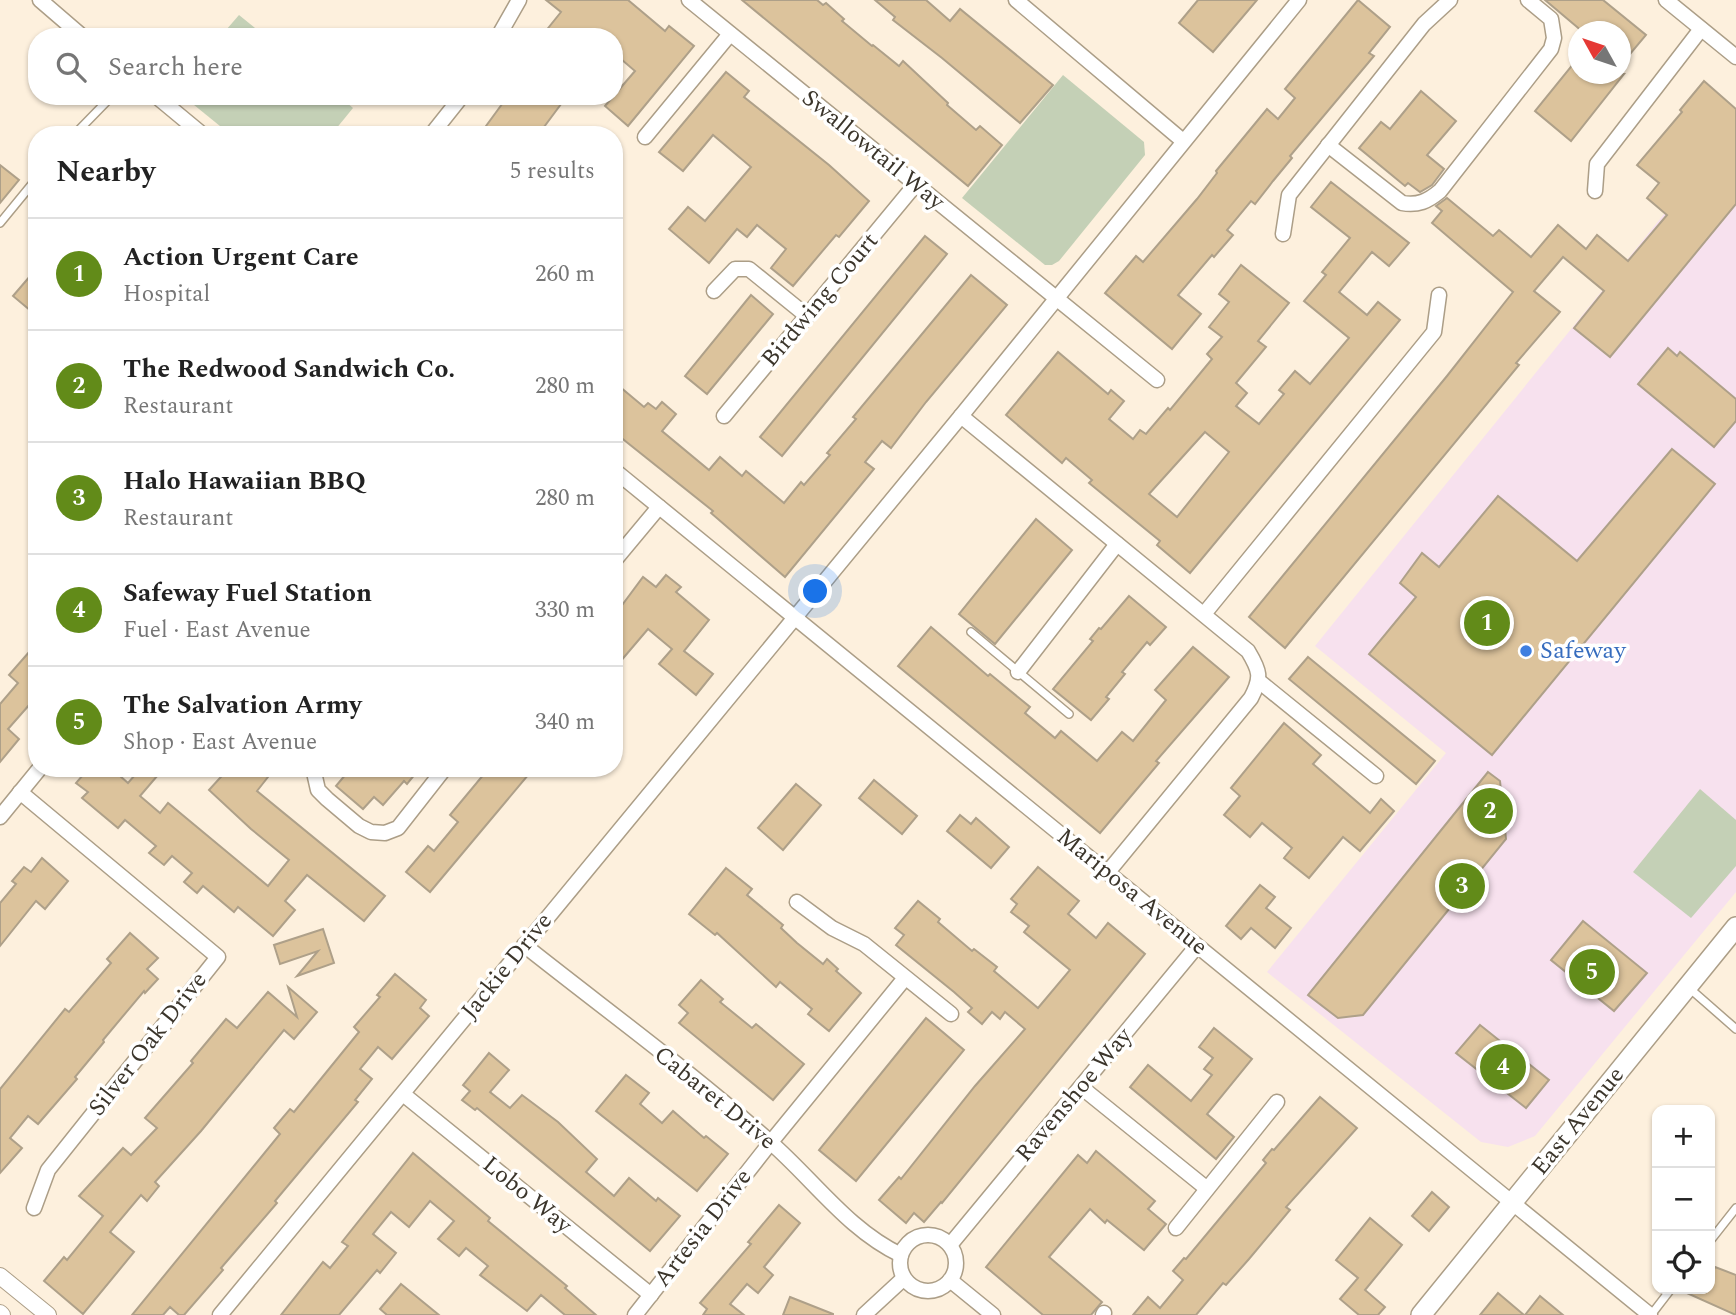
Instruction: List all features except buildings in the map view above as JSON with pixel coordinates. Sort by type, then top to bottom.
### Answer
[{"type":"main road","name":"East Avenue","points":[[1421,1315],[1736,927]]},
{"type":"street","points":[[40,0],[73,28]]},
{"type":"street","points":[[503,28],[519,0]]},
{"type":"street","name":"Swallowtail Way","points":[[689,0],[1157,380]]},
{"type":"street","name":"Jackie Drive","points":[[220,1315],[961,416],[1299,0]]},
{"type":"street","points":[[1283,234],[1289,195],[1424,24],[1450,0]]},
{"type":"street","points":[[1328,145],[1402,203],[1412,205],[1431,198],[1440,191],[1551,49],[1554,38],[1551,19],[1528,0]]},
{"type":"street","points":[[1667,0],[1736,57]]},
{"type":"street","points":[[1025,3],[1183,141]]},
{"type":"street","points":[[1595,191],[1597,164],[1701,29]]},
{"type":"street","points":[[645,137],[730,34]]},
{"type":"street","points":[[167,105],[193,126]]},
{"type":"street","points":[[438,126],[455,105]]},
{"type":"street","name":"Birdwing Court","points":[[724,416],[915,185]]},
{"type":"street","points":[[714,291],[735,269],[749,270],[807,316]]},
{"type":"street","points":[[1204,614],[1434,332],[1439,295]]},
{"type":"street","points":[[961,416],[1248,651],[1257,666],[1259,682],[1251,698],[1108,872]]},
{"type":"street","name":"Mariposa Avenue","points":[[623,477],[1650,1315]]},
{"type":"street","points":[[623,550],[659,506]]},
{"type":"street","points":[[1018,672],[1117,544]]},
{"type":"street","points":[[1259,682],[1376,776]]},
{"type":"street","points":[[0,817],[32,777]]},
{"type":"street","points":[[315,777],[318,790],[359,826],[371,832],[385,833],[397,828],[438,777]]},
{"type":"street","name":"Silver Oak Drive","points":[[20,792],[218,957],[48,1170],[34,1208]]},
{"type":"street","points":[[797,902],[831,928],[864,944],[951,1014]]},
{"type":"street","name":"Cabaret Drive","points":[[524,945],[771,1142],[850,1220],[882,1246],[901,1255]]},
{"type":"street","name":"Ravenshoe Way","points":[[950,1245],[1197,946]]},
{"type":"street","name":"Artesia Drive","points":[[635,1315],[905,978]]},
{"type":"street","points":[[1081,1087],[1206,1188]]},
{"type":"street","name":"Lobo Way","points":[[403,1094],[651,1296]]},
{"type":"street","points":[[1176,1227],[1277,1102]]},
{"type":"street","points":[[927,1234],[938,1236],[950,1245],[956,1262],[950,1280],[943,1287],[923,1291],[904,1278],[900,1270],[901,1255],[910,1240],[927,1234]]},
{"type":"street","points":[[0,1276],[48,1315]]},
{"type":"street","points":[[864,1315],[904,1278]]},
{"type":"street","points":[[950,1280],[993,1315]]},
{"type":"lane","points":[[83,126],[103,105]]},
{"type":"lane","points":[[0,223],[28,189]]},
{"type":"lane","points":[[971,632],[1069,714]]},
{"type":"lane","points":[[1688,986],[1736,1029]]},
{"type":"lane","points":[[1715,1235],[1736,1208]]},
{"type":"lane","points":[[1650,1315],[1667,1294]]},
{"type":"shaded area","points":[[1736,125],[1736,892],[1535,1136],[1508,1147],[1481,1142],[1267,972],[1446,753],[1315,646]]},
{"type":"green space","points":[[239,15],[255,28],[228,28]]},
{"type":"green space","points":[[1063,75],[1144,142],[1145,155],[1059,261],[1045,265],[962,198]]},
{"type":"green space","points":[[194,105],[350,105],[353,108],[338,126],[220,126]]},
{"type":"green space","points":[[1700,789],[1736,820],[1736,866],[1691,918],[1633,872]]},
{"type":"place","name":"Action Urgent Care","points":[[1487,623]]},
{"type":"place","name":"Safeway","points":[[1526,651]]},
{"type":"place","name":"The Redwood Sandwich Co.","points":[[1490,811]]},
{"type":"place","name":"Halo Hawaiian BBQ","points":[[1462,886]]},
{"type":"place","name":"The Salvation Army","points":[[1592,972]]},
{"type":"place","name":"Safeway Fuel Station","points":[[1503,1067]]}]
